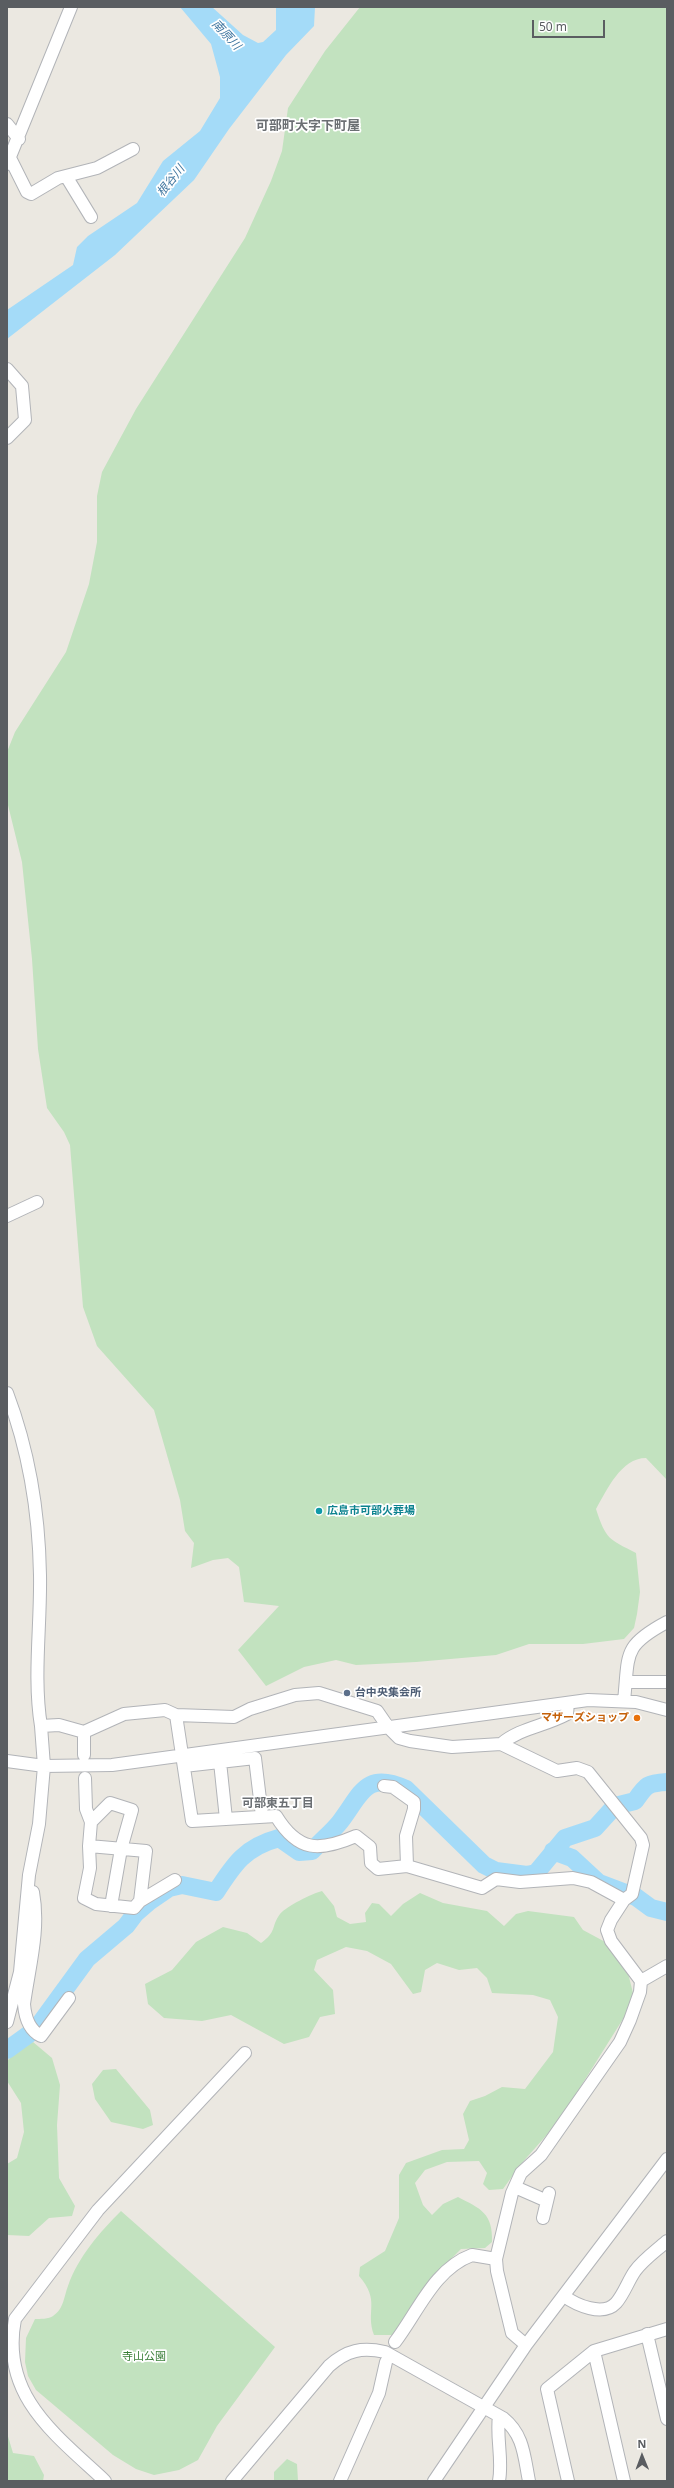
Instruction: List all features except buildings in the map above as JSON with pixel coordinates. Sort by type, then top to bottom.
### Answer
[{"type":"street","points":[[71,7],[19,139],[8,161],[27,192],[31,194],[58,178],[97,168],[133,149]]},
{"type":"street","points":[[7,124],[19,139]]},
{"type":"street","points":[[66,176],[91,217]]},
{"type":"street","points":[[7,369],[22,386],[25,420],[7,438]]},
{"type":"street","points":[[7,1216],[37,1202]]},
{"type":"street","points":[[7,1393],[28,1467],[36,1508],[40,1574],[38,1675],[40,1726],[44,1766],[39,1824],[29,1875],[20,1972],[7,2022]]},
{"type":"street","points":[[624,1701],[626,1668],[632,1646],[648,1632],[667,1622]]},
{"type":"street","points":[[626,1682],[667,1682]]},
{"type":"street","points":[[40,1726],[59,1725],[84,1732],[124,1714],[165,1710],[176,1715],[234,1717],[250,1709],[295,1694],[319,1693],[377,1711],[388,1727],[399,1738],[452,1747],[501,1744],[557,1771],[577,1768],[588,1772],[641,1838],[643,1845],[628,1898],[611,1920],[607,1930],[611,1942],[640,1980],[640,1992],[620,2042],[541,2155],[521,2173],[515,2188],[496,2259],[497,2271],[512,2333],[526,2344]]},
{"type":"street","points":[[184,1761],[388,1727],[568,1703],[624,1701],[667,1710]]},
{"type":"street","points":[[501,1744],[512,1735],[552,1722],[567,1714],[568,1703]]},
{"type":"street","points":[[176,1715],[192,1821],[276,1816],[286,1832],[299,1843],[333,1846],[356,1836],[370,1847],[371,1863],[378,1869],[407,1866],[482,1888],[496,1879],[520,1882],[573,1878],[591,1882],[628,1898]]},
{"type":"street","points":[[84,1732],[84,1755]]},
{"type":"street","points":[[7,1761],[44,1766],[112,1765],[184,1761],[220,1762],[255,1758],[262,1816]]},
{"type":"street","points":[[220,1762],[226,1819]]},
{"type":"street","points":[[85,1778],[86,1809],[92,1822],[89,1846],[90,1868],[84,1898],[96,1904],[134,1908],[140,1901],[176,1880]]},
{"type":"street","points":[[384,1786],[393,1787],[414,1802],[414,1809],[406,1836],[407,1866]]},
{"type":"street","points":[[92,1822],[110,1803],[132,1810],[121,1849],[111,1906]]},
{"type":"street","points":[[89,1846],[146,1851],[140,1901]]},
{"type":"street","points":[[29,1875],[36,1906],[36,1932],[24,2004],[25,2015],[34,2030],[41,2036],[69,1998]]},
{"type":"street","points":[[640,1980],[667,1966]]},
{"type":"street","points":[[105,2481],[31,2412],[20,2398],[10,2368],[10,2334],[15,2319],[98,2210],[246,2053]]},
{"type":"street","points":[[434,2481],[482,2407],[526,2344],[667,2159]]},
{"type":"street","points":[[515,2188],[548,2197],[543,2218]]},
{"type":"street","points":[[564,2296],[575,2304],[591,2308],[605,2308],[615,2304],[635,2271],[667,2241]]},
{"type":"street","points":[[395,2342],[412,2319],[426,2294],[445,2272],[472,2255],[496,2259]]},
{"type":"street","points":[[568,2481],[547,2389],[594,2351],[667,2329]]},
{"type":"street","points":[[647,2334],[667,2419]]},
{"type":"street","points":[[232,2481],[329,2366],[341,2355],[356,2350],[370,2348],[385,2352],[499,2416],[515,2427],[519,2434],[529,2481]]},
{"type":"street","points":[[594,2351],[624,2481]]},
{"type":"street","points":[[340,2481],[369,2410],[379,2394],[386,2362]]},
{"type":"street","points":[[499,2416],[497,2429],[501,2456],[499,2481]]},
{"type":"green space","points":[[360,7],[667,7],[667,1480],[646,1458],[637,1459],[629,1463],[616,1476],[596,1509],[606,1533],[620,1545],[636,1553],[640,1592],[637,1614],[634,1628],[624,1639],[583,1644],[529,1644],[496,1655],[416,1662],[356,1665],[336,1660],[304,1667],[266,1686],[238,1650],[279,1606],[244,1602],[239,1567],[228,1558],[213,1560],[191,1568],[194,1543],[185,1531],[180,1500],[154,1410],[97,1346],[83,1307],[70,1145],[64,1132],[47,1108],[38,1049],[32,959],[22,862],[7,801],[7,752],[15,732],[66,652],[89,584],[97,542],[97,496],[102,472],[136,409],[245,238],[271,181],[282,151],[288,108],[325,51]]},
{"type":"green space","points":[[322,1891],[334,1906],[337,1917],[350,1924],[366,1922],[365,1913],[372,1903],[379,1904],[391,1916],[403,1904],[420,1893],[443,1903],[487,1911],[504,1926],[516,1914],[528,1911],[574,1917],[583,1930],[609,1944],[627,1969],[633,1993],[628,2011],[559,2121],[521,2164],[503,2189],[489,2190],[483,2184],[487,2173],[479,2161],[447,2162],[425,2170],[415,2183],[423,2205],[432,2215],[443,2204],[458,2197],[479,2209],[488,2218],[492,2232],[492,2242],[485,2248],[461,2249],[440,2270],[405,2323],[392,2335],[374,2335],[371,2319],[371,2299],[366,2285],[359,2276],[360,2267],[385,2251],[399,2218],[399,2175],[406,2163],[442,2150],[464,2149],[469,2140],[463,2114],[470,2101],[485,2096],[502,2087],[525,2089],[553,2052],[558,2017],[550,2000],[533,1995],[492,1993],[487,1978],[477,1968],[459,1970],[437,1963],[425,1970],[421,1992],[413,1994],[391,1964],[367,1951],[346,1947],[317,1960],[314,1970],[333,1990],[335,2014],[320,2017],[309,2037],[284,2044],[231,2015],[202,2021],[164,2018],[148,2004],[145,1984],[172,1970],[196,1942],[223,1927],[247,1933],[261,1943],[272,1932],[277,1918],[283,1911],[288,1907]]},
{"type":"green space","points":[[33,2042],[52,2058],[60,2085],[57,2125],[59,2178],[75,2206],[72,2216],[49,2218],[29,2236],[7,2235],[7,2164],[17,2158],[24,2132],[21,2103],[7,2081],[7,2061],[22,2046]]},
{"type":"green space","points":[[116,2069],[150,2110],[153,2125],[143,2129],[111,2122],[95,2099],[92,2084],[103,2070]]},
{"type":"green space","name":"寺山公園","points":[[121,2211],[275,2347],[217,2426],[198,2460],[179,2470],[154,2475],[136,2469],[113,2455],[36,2390],[28,2376],[25,2362],[26,2338],[35,2319],[44,2319],[57,2313],[63,2302],[72,2275],[84,2255],[98,2236]]},
{"type":"green space","points":[[7,2433],[13,2453],[34,2456],[44,2475],[43,2481],[7,2481]]},
{"type":"green space","points":[[287,2459],[297,2464],[298,2481],[274,2481],[274,2472]]},
{"type":"water","points":[[180,7],[212,7],[243,35],[258,43],[263,42],[276,30],[276,7],[315,7],[314,26],[286,55],[229,129],[194,180],[115,255],[7,339],[7,310],[73,265],[77,247],[88,236],[137,203],[163,161],[200,131],[220,98],[220,77],[211,44]]},
{"type":"waterway","points":[[7,2050],[36,2029],[87,1959],[126,1926],[135,1914],[150,1901],[169,1888],[182,1885],[216,1892],[235,1865],[242,1858],[257,1846],[279,1838],[299,1852],[312,1851],[340,1822],[359,1795],[373,1784],[381,1782],[406,1789],[484,1865],[496,1871],[527,1875],[536,1873],[565,1838],[595,1828],[615,1806],[635,1801],[642,1791],[651,1784],[667,1782]]},
{"type":"waterway","points":[[553,1851],[572,1858],[599,1883],[636,1897],[651,1908],[667,1912]]},
{"type":"place","name":"広島市可部火葬場","points":[[319,1511]]},
{"type":"place","name":"台中央集会所","points":[[347,1693]]},
{"type":"place","name":"マザーズショップ","points":[[637,1718]]},
{"type":"district","name":"可部町大字下町屋","points":[[308,126]]},
{"type":"district","name":"可部東五丁目","points":[[278,1804]]},
{"type":"water label","name":"南原川","points":[[226,35]]},
{"type":"water label","name":"根谷川","points":[[171,181]]}]
